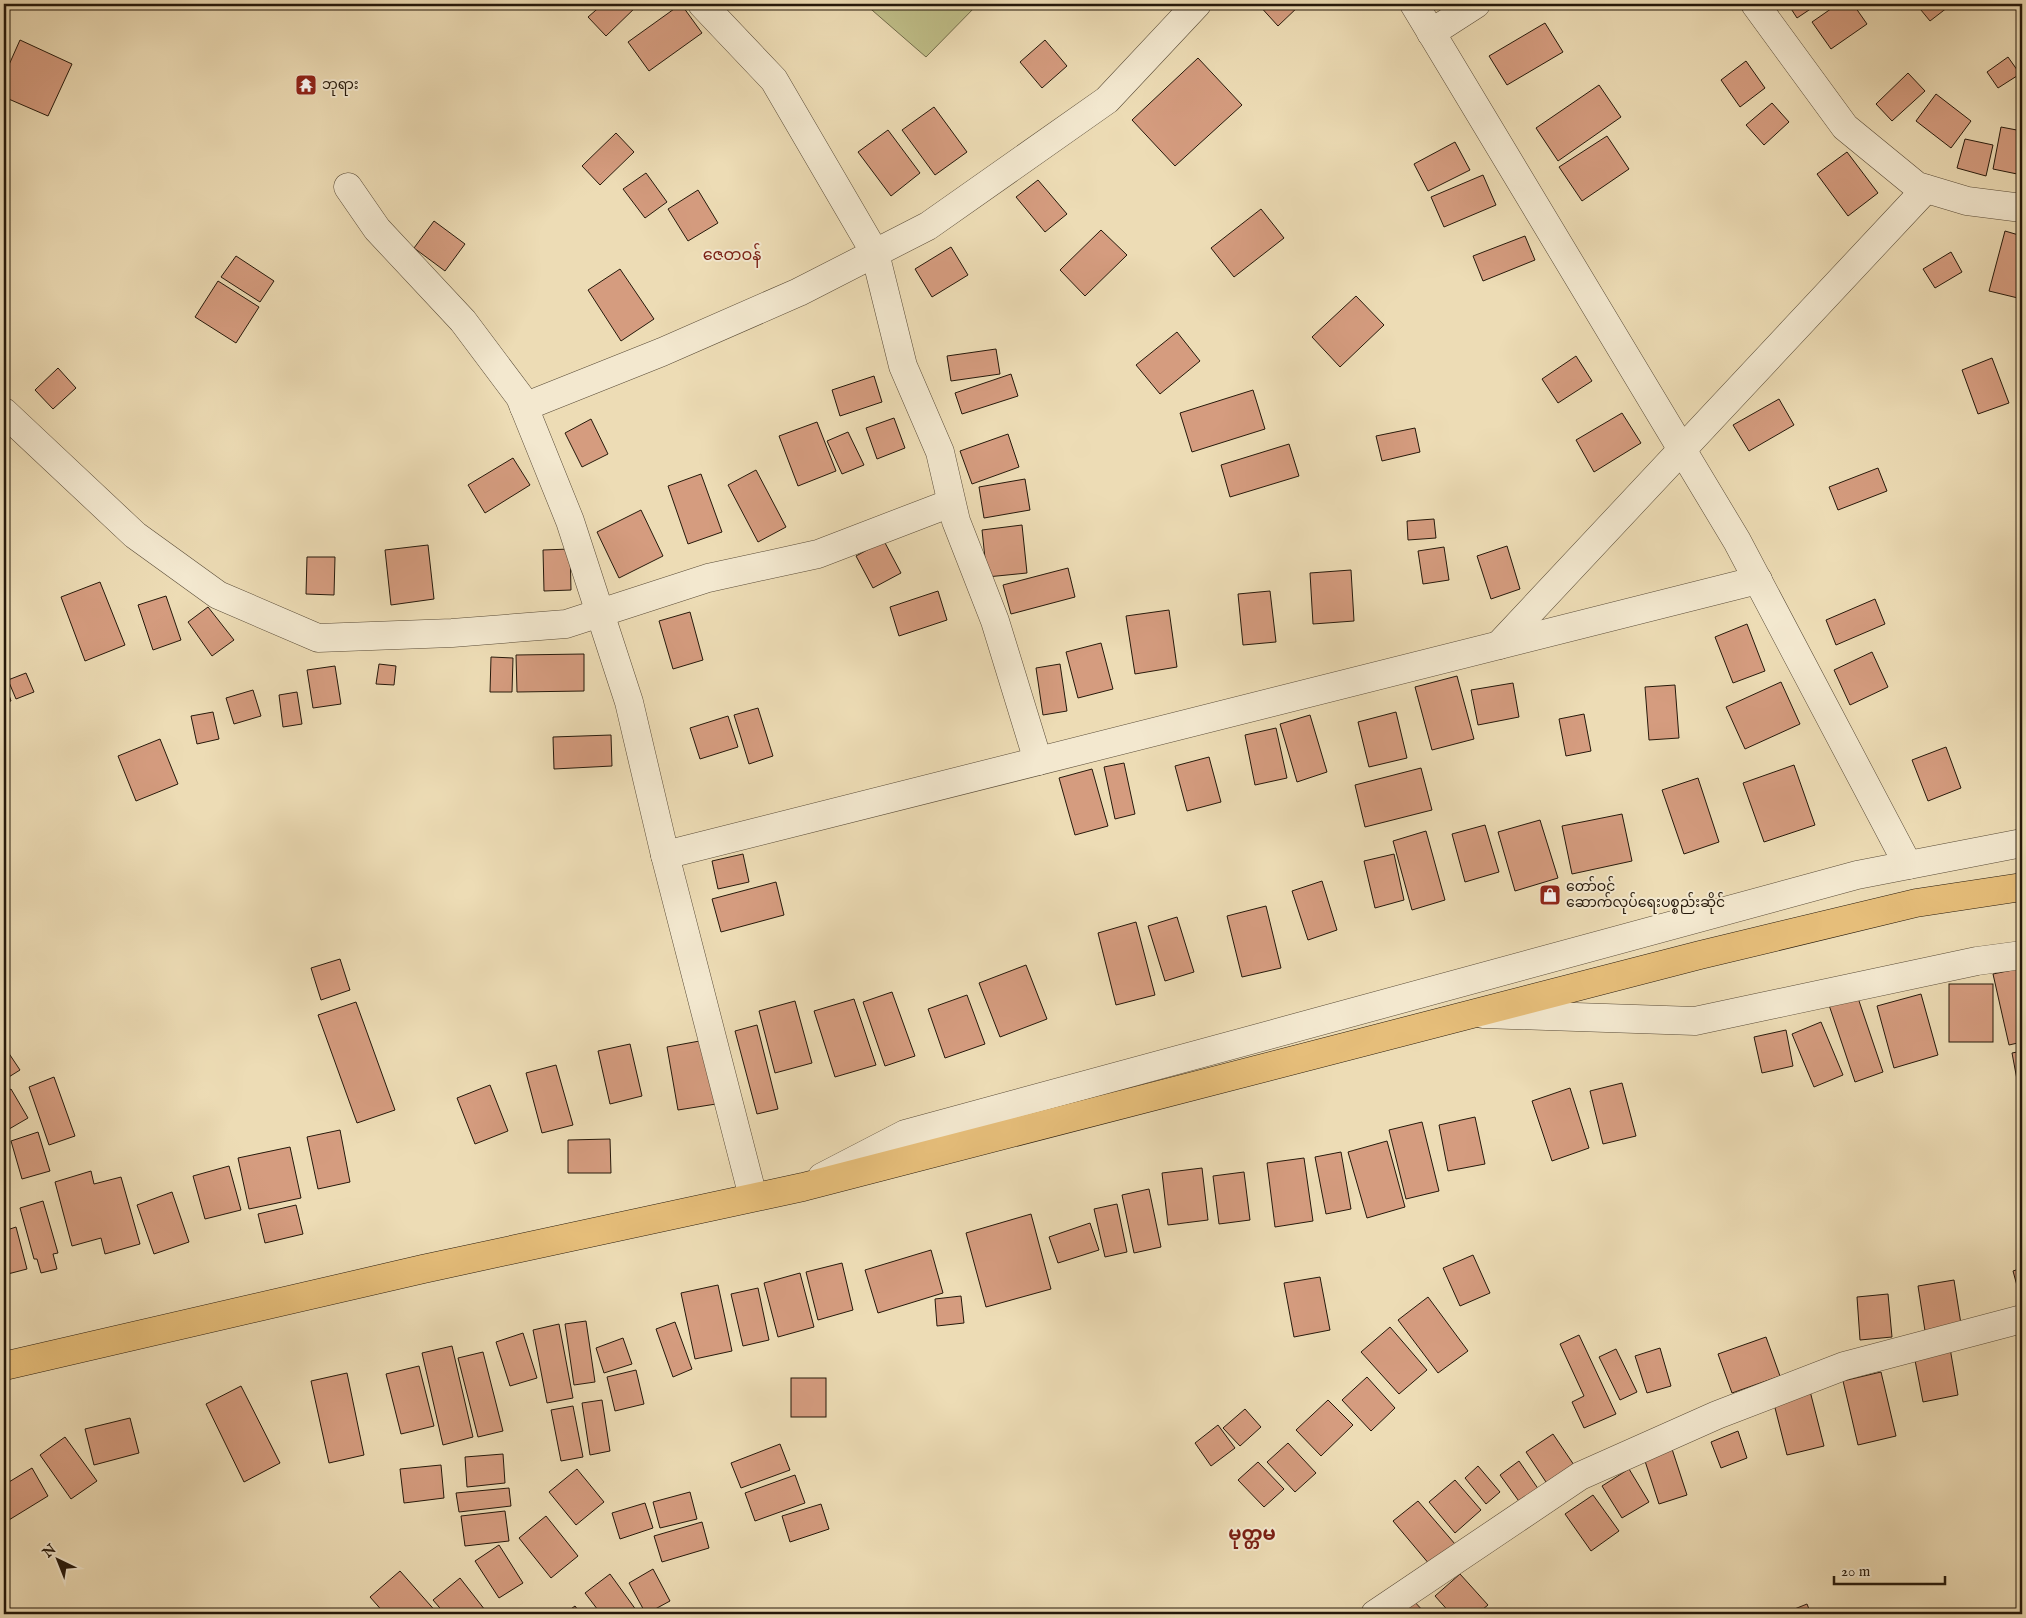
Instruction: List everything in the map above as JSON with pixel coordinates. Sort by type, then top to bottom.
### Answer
[{"type":"highway","points":[[4,1366],[414,1271],[803,1187],[1700,955],[1916,903],[2022,887]]},
{"type":"street","points":[[702,4],[774,80],[875,253],[903,366],[940,452],[956,521],[995,621],[1038,761]]},
{"type":"street","points":[[524,407],[662,352],[799,292],[928,226],[1107,100],[1197,4]]},
{"type":"street","points":[[1414,4],[1683,450],[1758,580],[1908,865]]},
{"type":"street","points":[[1432,33],[1476,4]]},
{"type":"street","points":[[1755,4],[1845,127],[1917,186],[1967,201],[2022,208]]},
{"type":"street","points":[[348,187],[377,228],[463,321],[520,397],[570,521],[629,702],[665,855],[753,1197]]},
{"type":"street","points":[[1499,645],[1926,189]]},
{"type":"street","points":[[4,412],[135,535],[165,557],[218,595],[318,638],[452,633],[566,624],[708,578],[818,554],[952,502]]},
{"type":"street","points":[[665,855],[1758,580]]},
{"type":"street","points":[[803,1187],[906,1134],[1857,875],[2022,843]]},
{"type":"street","points":[[1475,1014],[1695,1021],[1977,961],[2022,955]]},
{"type":"street","points":[[1375,1614],[1580,1476],[1717,1415],[1844,1366],[2022,1319]]},
{"type":"shaded area","points":[[865,4],[978,4],[926,57]]},
{"type":"building","points":[[603,4],[639,4],[606,36],[588,17]]},
{"type":"building","points":[[681,4],[702,33],[649,71],[628,42]]},
{"type":"building","points":[[1258,4],[1299,4],[1300,5],[1278,26]]},
{"type":"building","points":[[1788,4],[1818,4],[1797,18]]},
{"type":"building","points":[[1838,4],[1853,4],[1867,24],[1831,49],[1812,22]]},
{"type":"building","points":[[1916,4],[1952,4],[1930,21]]},
{"type":"building","points":[[1545,23],[1563,52],[1507,85],[1489,56]]},
{"type":"building","points":[[20,40],[72,64],[48,116],[4,97],[4,76]]},
{"type":"building","points":[[1045,40],[1067,66],[1042,88],[1020,62]]},
{"type":"building","points":[[2008,57],[2020,74],[1998,88],[1987,72]]},
{"type":"building","points":[[1198,58],[1242,105],[1175,166],[1132,120]]},
{"type":"building","points":[[1746,61],[1765,88],[1740,107],[1721,80]]},
{"type":"building","points":[[1908,73],[1925,91],[1892,121],[1876,104]]},
{"type":"building","points":[[1599,85],[1621,117],[1558,161],[1536,128]]},
{"type":"building","points":[[1936,94],[1971,121],[1951,148],[1916,121]]},
{"type":"building","points":[[1772,103],[1789,122],[1764,145],[1746,125]]},
{"type":"building","points":[[934,107],[967,152],[935,175],[902,130]]},
{"type":"building","points":[[2001,127],[2022,131],[2022,175],[1993,169]]},
{"type":"building","points":[[888,130],[920,173],[891,196],[858,152]]},
{"type":"building","points":[[616,133],[634,152],[600,185],[582,166]]},
{"type":"building","points":[[1607,136],[1629,169],[1582,201],[1559,167]]},
{"type":"building","points":[[1965,139],[1993,145],[1986,176],[1957,168]]},
{"type":"building","points":[[1455,142],[1470,170],[1428,191],[1414,164]]},
{"type":"building","points":[[1847,152],[1878,193],[1848,216],[1817,174]]},
{"type":"building","points":[[646,173],[667,202],[645,218],[623,189]]},
{"type":"building","points":[[1483,175],[1496,205],[1444,227],[1431,197]]},
{"type":"building","points":[[1038,180],[1067,214],[1045,232],[1016,197]]},
{"type":"building","points":[[698,190],[718,223],[688,241],[668,209]]},
{"type":"building","points":[[1261,209],[1284,238],[1234,277],[1211,248]]},
{"type":"building","points":[[434,221],[465,244],[445,271],[414,248]]},
{"type":"building","points":[[1101,230],[1127,255],[1085,296],[1060,270]]},
{"type":"building","points":[[2005,231],[2022,236],[2022,299],[1989,291]]},
{"type":"building","points":[[1525,236],[1535,260],[1483,281],[1473,256]]},
{"type":"building","points":[[951,247],[968,275],[932,297],[915,269]]},
{"type":"building","points":[[1951,252],[1962,272],[1935,288],[1923,269]]},
{"type":"building","points":[[236,256],[274,281],[260,302],[221,277]]},
{"type":"building","points":[[620,269],[654,319],[621,341],[588,290]]},
{"type":"building","points":[[218,281],[259,307],[236,343],[195,317]]},
{"type":"building","points":[[1356,296],[1384,325],[1340,367],[1312,337]]},
{"type":"building","points":[[1177,332],[1200,361],[1160,394],[1136,365]]},
{"type":"building","points":[[996,349],[1000,374],[951,381],[947,356]]},
{"type":"building","points":[[1576,356],[1592,381],[1558,403],[1542,379]]},
{"type":"building","points":[[1992,358],[2009,403],[1978,414],[1962,370]]},
{"type":"building","points":[[58,368],[76,388],[53,409],[35,390]]},
{"type":"building","points":[[1011,374],[1018,396],[962,414],[955,393]]},
{"type":"building","points":[[874,376],[882,402],[840,416],[832,390]]},
{"type":"building","points":[[1253,390],[1265,429],[1192,452],[1180,413]]},
{"type":"building","points":[[1779,399],[1794,425],[1749,451],[1733,425]]},
{"type":"building","points":[[1622,413],[1641,443],[1594,472],[1576,440]]},
{"type":"building","points":[[894,418],[905,448],[877,459],[866,428]]},
{"type":"building","points":[[591,419],[608,454],[582,467],[565,433]]},
{"type":"building","points":[[817,422],[836,471],[798,486],[779,436]]},
{"type":"building","points":[[1415,428],[1420,452],[1382,461],[1376,436]]},
{"type":"building","points":[[848,432],[864,465],[842,474],[827,441]]},
{"type":"building","points":[[1008,434],[1019,467],[972,484],[960,451]]},
{"type":"building","points":[[1289,444],[1299,476],[1230,497],[1221,465]]},
{"type":"building","points":[[513,458],[530,485],[485,513],[468,485]]},
{"type":"building","points":[[1878,468],[1887,491],[1838,510],[1829,487]]},
{"type":"building","points":[[756,470],[786,527],[758,542],[728,485]]},
{"type":"building","points":[[701,474],[722,532],[688,544],[668,486]]},
{"type":"building","points":[[1025,479],[1030,510],[984,518],[979,487]]},
{"type":"building","points":[[641,510],[663,556],[619,578],[597,532]]},
{"type":"building","points":[[1434,519],[1436,538],[1408,540],[1407,521]]},
{"type":"building","points":[[1022,525],[1027,573],[987,577],[982,530]]},
{"type":"building","points":[[884,541],[901,573],[873,588],[856,556]]},
{"type":"building","points":[[428,545],[434,599],[391,605],[385,550]]},
{"type":"building","points":[[1507,546],[1520,589],[1491,599],[1477,556]]},
{"type":"building","points":[[1444,547],[1449,580],[1423,584],[1418,551]]},
{"type":"building","points":[[570,549],[571,590],[544,591],[543,550]]},
{"type":"building","points":[[307,557],[335,557],[334,595],[306,594]]},
{"type":"building","points":[[1068,568],[1075,597],[1011,614],[1003,585]]},
{"type":"building","points":[[1351,570],[1354,621],[1313,624],[1310,573]]},
{"type":"building","points":[[100,582],[125,645],[85,661],[61,597]]},
{"type":"building","points":[[938,591],[947,620],[899,636],[890,607]]},
{"type":"building","points":[[1270,591],[1276,642],[1243,645],[1238,594]]},
{"type":"building","points":[[166,596],[181,640],[153,650],[138,605]]},
{"type":"building","points":[[1875,599],[1885,624],[1836,645],[1826,620]]},
{"type":"building","points":[[208,607],[234,640],[212,656],[188,622]]},
{"type":"building","points":[[1169,610],[1177,667],[1135,674],[1126,616]]},
{"type":"building","points":[[690,612],[703,660],[673,669],[659,621]]},
{"type":"building","points":[[1747,624],[1765,671],[1733,683],[1715,637]]},
{"type":"building","points":[[1101,643],[1113,689],[1078,698],[1066,652]]},
{"type":"building","points":[[1872,652],[1888,687],[1850,705],[1834,670]]},
{"type":"building","points":[[584,654],[584,691],[517,692],[516,655]]},
{"type":"building","points":[[491,657],[513,658],[512,692],[490,692]]},
{"type":"building","points":[[379,664],[396,666],[394,685],[376,684]]},
{"type":"building","points":[[1060,664],[1067,711],[1043,715],[1036,668]]},
{"type":"building","points":[[335,666],[341,704],[313,708],[307,670]]},
{"type":"building","points":[[26,673],[34,692],[16,699],[8,680]]},
{"type":"building","points":[[1457,676],[1474,739],[1432,750],[1415,687]]},
{"type":"building","points":[[4,680],[11,701],[4,703]]},
{"type":"building","points":[[1781,682],[1800,724],[1745,749],[1726,707]]},
{"type":"building","points":[[1513,683],[1519,717],[1478,725],[1471,690]]},
{"type":"building","points":[[1675,685],[1679,738],[1649,740],[1645,687]]},
{"type":"building","points":[[253,690],[261,716],[234,724],[226,698]]},
{"type":"building","points":[[297,692],[302,724],[283,727],[279,695]]},
{"type":"building","points":[[758,708],[773,756],[749,764],[734,715]]},
{"type":"building","points":[[213,712],[219,739],[197,744],[191,716]]},
{"type":"building","points":[[1396,712],[1407,758],[1369,767],[1358,722]]},
{"type":"building","points":[[1584,714],[1591,751],[1566,756],[1559,719]]},
{"type":"building","points":[[1310,715],[1327,772],[1297,782],[1280,724]]},
{"type":"building","points":[[728,716],[738,747],[700,759],[690,728]]},
{"type":"building","points":[[1276,728],[1287,778],[1255,785],[1245,735]]},
{"type":"building","points":[[611,735],[612,766],[554,769],[553,737]]},
{"type":"building","points":[[160,739],[178,784],[136,801],[118,756]]},
{"type":"building","points":[[1946,747],[1961,788],[1928,801],[1912,760]]},
{"type":"building","points":[[1209,757],[1221,802],[1187,811],[1175,766]]},
{"type":"building","points":[[1124,763],[1135,814],[1115,819],[1104,767]]},
{"type":"building","points":[[1794,765],[1815,825],[1764,842],[1743,783]]},
{"type":"building","points":[[1421,768],[1432,810],[1365,827],[1355,785]]},
{"type":"building","points":[[1092,769],[1108,826],[1075,835],[1059,778]]},
{"type":"building","points":[[1698,778],[1719,842],[1684,854],[1662,790]]},
{"type":"building","points":[[1622,814],[1632,861],[1572,874],[1562,826]]},
{"type":"building","points":[[1540,820],[1558,878],[1515,891],[1498,832]]},
{"type":"building","points":[[1485,825],[1499,872],[1465,882],[1452,834]]},
{"type":"building","points":[[1426,831],[1445,900],[1412,910],[1393,841]]},
{"type":"building","points":[[743,854],[749,882],[718,889],[712,861]]},
{"type":"building","points":[[1394,854],[1404,900],[1375,908],[1364,861]]},
{"type":"building","points":[[1322,881],[1337,930],[1308,940],[1292,891]]},
{"type":"building","points":[[776,882],[784,915],[721,932],[712,899]]},
{"type":"building","points":[[1266,906],[1281,968],[1242,977],[1227,916]]},
{"type":"building","points":[[1177,917],[1194,972],[1165,981],[1148,926]]},
{"type":"building","points":[[1136,922],[1155,995],[1116,1005],[1098,933]]},
{"type":"building","points":[[340,959],[350,990],[321,1000],[311,968]]},
{"type":"building","points":[[1026,965],[1047,1019],[1000,1037],[979,983]]},
{"type":"building","points":[[2022,968],[2022,1042],[2009,1045],[1993,974]]},
{"type":"building","points":[[1949,984],[1993,984],[1993,1042],[1949,1042]]},
{"type":"building","points":[[892,992],[915,1056],[885,1066],[863,1002]]},
{"type":"building","points":[[1921,994],[1938,1055],[1894,1068],[1877,1006]]},
{"type":"building","points":[[967,995],[985,1044],[945,1058],[928,1009]]},
{"type":"building","points":[[1857,995],[1883,1072],[1855,1082],[1829,1005]]},
{"type":"building","points":[[854,999],[876,1065],[835,1077],[814,1011]]},
{"type":"building","points":[[795,1001],[812,1063],[775,1073],[759,1011]]},
{"type":"building","points":[[356,1002],[395,1110],[357,1123],[318,1015]]},
{"type":"building","points":[[1821,1022],[1843,1075],[1814,1087],[1792,1034]]},
{"type":"building","points":[[757,1025],[778,1109],[757,1114],[735,1031]]},
{"type":"building","points":[[1786,1030],[1793,1066],[1762,1073],[1754,1037]]},
{"type":"building","points":[[705,1040],[716,1104],[678,1110],[667,1047]]},
{"type":"building","points":[[630,1044],[642,1096],[610,1104],[598,1051]]},
{"type":"building","points":[[4,1046],[20,1070],[4,1080]]},
{"type":"building","points":[[2022,1051],[2022,1085],[2018,1085],[2012,1053]]},
{"type":"building","points":[[556,1065],[573,1125],[542,1133],[526,1073]]},
{"type":"building","points":[[54,1077],[75,1136],[49,1145],[29,1087]]},
{"type":"building","points":[[1622,1083],[1636,1136],[1603,1144],[1590,1091]]},
{"type":"building","points":[[490,1085],[508,1131],[475,1144],[457,1098]]},
{"type":"building","points":[[1570,1088],[1589,1148],[1552,1161],[1532,1101]]},
{"type":"building","points":[[11,1089],[28,1118],[4,1132],[4,1093]]},
{"type":"building","points":[[1475,1117],[1485,1164],[1448,1171],[1439,1125]]},
{"type":"building","points":[[1422,1122],[1439,1191],[1406,1199],[1389,1130]]},
{"type":"building","points":[[340,1130],[350,1182],[318,1189],[307,1137]]},
{"type":"building","points":[[38,1132],[50,1171],[22,1179],[11,1141]]},
{"type":"building","points":[[610,1139],[611,1173],[568,1173],[568,1140]]},
{"type":"building","points":[[1387,1141],[1405,1207],[1367,1218],[1348,1152]]},
{"type":"building","points":[[290,1147],[301,1198],[249,1209],[238,1158]]},
{"type":"building","points":[[1341,1152],[1351,1209],[1326,1214],[1315,1157]]},
{"type":"building","points":[[1304,1158],[1313,1221],[1275,1227],[1267,1163]]},
{"type":"building","points":[[229,1166],[241,1210],[205,1219],[193,1176]]},
{"type":"building","points":[[1202,1168],[1208,1220],[1168,1225],[1162,1173]]},
{"type":"building","points":[[91,1171],[94,1184],[121,1177],[140,1244],[105,1254],[101,1238],[72,1246],[55,1182]]},
{"type":"building","points":[[1244,1172],[1250,1220],[1219,1224],[1213,1176]]},
{"type":"building","points":[[1149,1189],[1161,1247],[1134,1253],[1122,1195]]},
{"type":"building","points":[[172,1192],[189,1242],[154,1254],[137,1205]]},
{"type":"building","points":[[43,1201],[58,1253],[53,1254],[57,1269],[41,1273],[37,1259],[34,1259],[20,1208]]},
{"type":"building","points":[[1117,1204],[1127,1252],[1105,1257],[1094,1209]]},
{"type":"building","points":[[296,1205],[303,1234],[265,1243],[258,1214]]},
{"type":"building","points":[[1031,1214],[1051,1289],[986,1307],[966,1233]]},
{"type":"building","points":[[1090,1223],[1099,1250],[1058,1263],[1049,1237]]},
{"type":"building","points":[[16,1227],[27,1269],[4,1275],[4,1231]]},
{"type":"building","points":[[931,1250],[943,1293],[878,1313],[865,1270]]},
{"type":"building","points":[[1473,1255],[1490,1293],[1460,1306],[1443,1268]]},
{"type":"building","points":[[842,1263],[853,1310],[818,1320],[806,1272]]},
{"type":"building","points":[[2022,1268],[2022,1304],[2013,1271]]},
{"type":"building","points":[[800,1273],[814,1327],[778,1337],[764,1283]]},
{"type":"building","points":[[1320,1277],[1330,1330],[1294,1337],[1284,1283]]},
{"type":"building","points":[[1954,1280],[1961,1324],[1925,1331],[1918,1286]]},
{"type":"building","points":[[718,1285],[732,1351],[695,1359],[681,1293]]},
{"type":"building","points":[[758,1288],[769,1340],[743,1346],[731,1294]]},
{"type":"building","points":[[1888,1294],[1892,1337],[1860,1340],[1857,1297]]},
{"type":"building","points":[[961,1296],[964,1323],[937,1326],[935,1299]]},
{"type":"building","points":[[1428,1297],[1468,1351],[1438,1373],[1398,1320]]},
{"type":"building","points":[[586,1321],[595,1382],[574,1385],[565,1324]]},
{"type":"building","points":[[675,1322],[692,1369],[673,1377],[656,1329]]},
{"type":"building","points":[[559,1324],[573,1398],[547,1403],[533,1330]]},
{"type":"building","points":[[1390,1327],[1427,1370],[1399,1394],[1361,1352]]},
{"type":"building","points":[[523,1333],[537,1378],[510,1386],[496,1342]]},
{"type":"building","points":[[1579,1335],[1616,1414],[1584,1428],[1572,1402],[1584,1396],[1560,1344]]},
{"type":"building","points":[[1766,1337],[1780,1376],[1732,1393],[1718,1354]]},
{"type":"building","points":[[623,1338],[632,1364],[604,1373],[596,1348]]},
{"type":"building","points":[[452,1346],[473,1437],[443,1445],[422,1353]]},
{"type":"building","points":[[1660,1348],[1671,1386],[1647,1393],[1635,1356]]},
{"type":"building","points":[[1950,1348],[1958,1395],[1923,1402],[1914,1355]]},
{"type":"building","points":[[1616,1349],[1637,1392],[1620,1400],[1599,1357]]},
{"type":"building","points":[[483,1352],[503,1431],[478,1437],[458,1358]]},
{"type":"building","points":[[419,1366],[434,1426],[401,1434],[386,1374]]},
{"type":"building","points":[[636,1370],[644,1404],[615,1411],[607,1377]]},
{"type":"building","points":[[1881,1372],[1896,1436],[1858,1445],[1843,1381]]},
{"type":"building","points":[[347,1373],[364,1455],[329,1463],[311,1381]]},
{"type":"building","points":[[1367,1377],[1395,1408],[1371,1431],[1342,1400]]},
{"type":"building","points":[[791,1378],[826,1378],[826,1417],[791,1417]]},
{"type":"building","points":[[241,1386],[280,1463],[244,1482],[206,1404]]},
{"type":"building","points":[[1810,1391],[1824,1446],[1787,1455],[1773,1400]]},
{"type":"building","points":[[602,1400],[610,1451],[590,1455],[582,1403]]},
{"type":"building","points":[[1328,1400],[1353,1425],[1321,1456],[1296,1430]]},
{"type":"building","points":[[573,1406],[583,1457],[561,1461],[551,1410]]},
{"type":"building","points":[[1245,1409],[1261,1427],[1240,1446],[1223,1428]]},
{"type":"building","points":[[130,1418],[139,1453],[94,1465],[85,1429]]},
{"type":"building","points":[[1218,1425],[1235,1448],[1211,1466],[1195,1443]]},
{"type":"building","points":[[1738,1431],[1747,1458],[1721,1468],[1711,1442]]},
{"type":"building","points":[[1553,1434],[1576,1468],[1548,1485],[1526,1452]]},
{"type":"building","points":[[65,1437],[97,1481],[71,1499],[40,1455]]},
{"type":"building","points":[[1288,1443],[1316,1473],[1295,1492],[1267,1462]]},
{"type":"building","points":[[780,1444],[790,1470],[741,1488],[731,1463]]},
{"type":"building","points":[[1672,1449],[1687,1495],[1659,1504],[1644,1458]]},
{"type":"building","points":[[503,1454],[505,1483],[467,1487],[465,1457]]},
{"type":"building","points":[[1519,1461],[1539,1490],[1521,1504],[1500,1475]]},
{"type":"building","points":[[1258,1462],[1284,1489],[1264,1507],[1238,1480]]},
{"type":"building","points":[[441,1465],[444,1498],[404,1503],[400,1469]]},
{"type":"building","points":[[1478,1466],[1500,1492],[1486,1504],[1465,1478]]},
{"type":"building","points":[[32,1468],[48,1496],[4,1523],[4,1485]]},
{"type":"building","points":[[577,1469],[604,1502],[576,1525],[549,1492]]},
{"type":"building","points":[[1629,1469],[1649,1502],[1622,1518],[1602,1486]]},
{"type":"building","points":[[795,1475],[805,1503],[755,1521],[745,1493]]},
{"type":"building","points":[[1455,1480],[1481,1510],[1455,1533],[1429,1502]]},
{"type":"building","points":[[509,1488],[511,1506],[459,1512],[456,1493]]},
{"type":"building","points":[[690,1492],[697,1519],[660,1528],[653,1502]]},
{"type":"building","points":[[1593,1495],[1619,1531],[1591,1551],[1565,1514]]},
{"type":"building","points":[[1418,1501],[1455,1544],[1430,1565],[1393,1521]]},
{"type":"building","points":[[645,1503],[653,1528],[620,1539],[612,1513]]},
{"type":"building","points":[[821,1504],[829,1529],[790,1542],[782,1516]]},
{"type":"building","points":[[505,1511],[509,1541],[465,1546],[461,1516]]},
{"type":"building","points":[[546,1516],[578,1556],[551,1578],[519,1538]]},
{"type":"building","points":[[702,1522],[709,1548],[662,1562],[654,1536]]},
{"type":"building","points":[[499,1545],[523,1583],[499,1598],[475,1561]]},
{"type":"building","points":[[653,1569],[670,1601],[646,1614],[629,1583]]},
{"type":"building","points":[[400,1571],[438,1614],[385,1614],[370,1597]]},
{"type":"building","points":[[610,1574],[639,1614],[601,1614],[585,1593]]},
{"type":"building","points":[[1460,1574],[1488,1605],[1477,1614],[1451,1614],[1435,1596]]},
{"type":"building","points":[[460,1578],[485,1610],[479,1614],[445,1614],[433,1600]]},
{"type":"building","points":[[1411,1598],[1426,1614],[1395,1614]]},
{"type":"building","points":[[1807,1604],[1811,1614],[1782,1614]]},
{"type":"building","points":[[575,1606],[581,1614],[564,1614]]},
{"type":"place","name":"ဘုရား","points":[[306,85]]},
{"type":"place","name":"တော်ဝင် ဆောက်လုပ်ရေးပစ္စည်းဆိုင်","points":[[1550,895]]},
{"type":"district","name":"ဇေတဝန်","points":[[732,256]]},
{"type":"district","name":"မုတ္တမ","points":[[1252,1535]]}]
